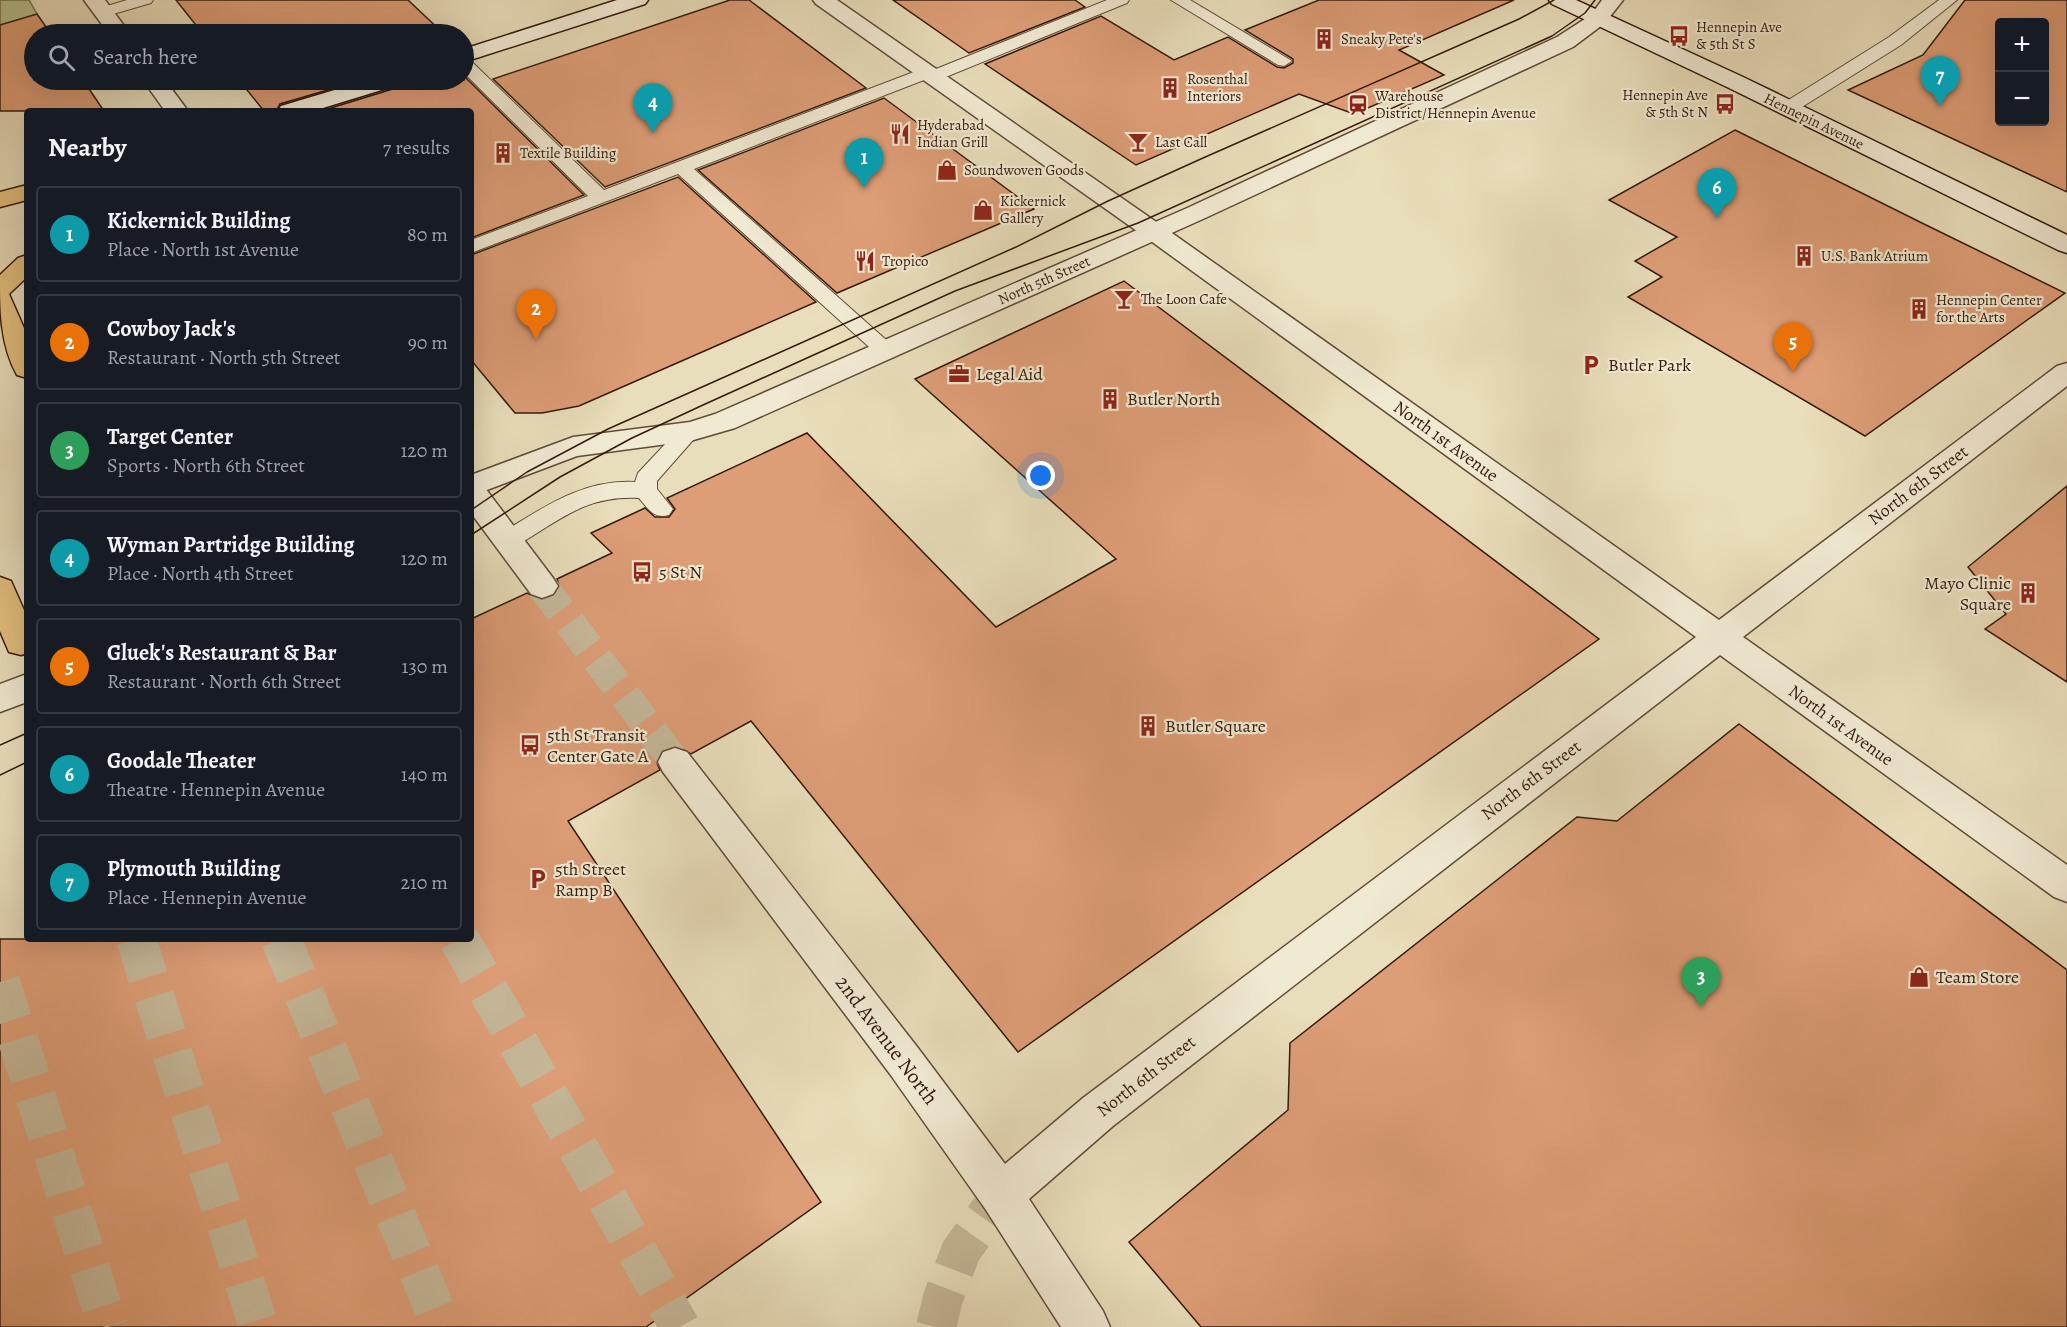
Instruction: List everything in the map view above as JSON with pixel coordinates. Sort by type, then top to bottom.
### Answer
[{"type":"highway","points":[[0,201],[24,193]]},
{"type":"highway","points":[[0,289],[24,266]]},
{"type":"highway","points":[[0,300],[24,361]]},
{"type":"highway","points":[[0,590],[21,643]]},
{"type":"street","points":[[474,53],[638,0]]},
{"type":"street","name":"North 1st Avenue","points":[[824,0],[1152,231],[2067,886]]},
{"type":"street","name":"Hennepin Avenue","points":[[1560,0],[1788,108],[2067,245]]},
{"type":"street","name":"North 5th Street","points":[[474,485],[573,447],[690,431],[725,421],[1194,214],[1565,42],[1598,19],[1613,0]]},
{"type":"street","points":[[99,6],[112,24]]},
{"type":"street","points":[[161,90],[175,108]]},
{"type":"street","points":[[299,108],[357,90]]},
{"type":"street","name":"North 6th Street","points":[[1001,1195],[1098,1112],[2067,372]]},
{"type":"street","points":[[474,495],[542,586]]},
{"type":"street","points":[[0,699],[24,688]]},
{"type":"street","name":"2nd Avenue North","points":[[675,762],[904,1061],[1001,1195],[1087,1327]]},
{"type":"lane","points":[[99,6],[145,0]]},
{"type":"lane","points":[[474,246],[1121,0]]},
{"type":"lane","points":[[1179,0],[1284,61]]},
{"type":"lane","points":[[1788,108],[1895,41],[1949,0]]},
{"type":"lane","points":[[474,74],[601,198]]},
{"type":"lane","points":[[681,167],[886,351]]},
{"type":"lane","points":[[508,540],[578,498],[617,489],[654,500],[646,479],[690,431]]},
{"type":"green space","points":[[0,0],[29,0],[37,14],[0,25]]},
{"type":"building","points":[[176,0],[408,0],[433,24],[195,24]]},
{"type":"building","points":[[730,0],[749,0],[866,88],[605,187],[493,79]]},
{"type":"building","points":[[893,0],[1075,0],[1085,7],[969,53]]},
{"type":"building","points":[[1319,0],[1514,0],[1399,50],[1444,75],[1354,114],[1299,94],[1136,165],[985,64],[1101,16],[1174,60],[1228,37],[1277,67],[1284,68],[1293,63],[1293,59],[1245,30]]},
{"type":"building","points":[[1965,0],[2067,0],[2067,192],[1848,90],[1923,55]]},
{"type":"building","points":[[37,14],[44,24],[24,24],[24,90],[90,90],[102,108],[24,108],[24,111],[0,111],[0,25]]},
{"type":"building","name":"Textile Building","points":[[474,86],[584,195],[474,237],[474,108],[331,108],[389,90],[474,90]]},
{"type":"building","points":[[247,90],[328,90],[280,104],[278,108],[262,108]]},
{"type":"building","points":[[884,98],[1034,209],[837,293],[698,170]]},
{"type":"building","points":[[1735,130],[2065,293],[1865,436],[1628,297],[1662,277],[1635,261],[1677,237],[1609,200]]},
{"type":"building","points":[[678,177],[816,302],[579,406],[542,413],[515,413],[474,364],[474,254]]},
{"type":"building","points":[[1124,281],[1599,639],[1018,1052],[751,721],[691,754],[676,746],[662,750],[656,761],[660,770],[568,821],[821,1202],[646,1327],[0,1327],[0,939],[24,939],[24,942],[474,942],[474,618],[527,593],[541,600],[554,596],[560,587],[557,579],[612,553],[591,533],[645,508],[655,517],[669,517],[675,509],[667,498],[807,433],[996,627],[1116,559],[915,379]]},
{"type":"building","name":"Mayo Clinic Square","points":[[2067,486],[2067,682],[1985,629],[2006,614],[1968,567]]},
{"type":"building","points":[[1739,724],[2067,970],[2067,1327],[1201,1327],[1129,1242],[1288,1110],[1290,1043],[1577,817],[1617,821]]},
{"type":"tunnel","points":[[542,586],[675,762]]},
{"type":"tunnel","points":[[137,942],[259,1327]]},
{"type":"tunnel","points":[[282,942],[442,1327]]},
{"type":"tunnel","points":[[461,942],[680,1327]]},
{"type":"tunnel","points":[[0,982],[108,1327]]},
{"type":"tunnel","points":[[936,1327],[943,1298],[961,1251],[1001,1195]]},
{"type":"tram line","points":[[474,508],[527,472],[608,429],[1016,247],[1108,201],[1203,158],[1519,19],[1554,0]]},
{"type":"tram line","points":[[474,533],[560,477],[632,438],[955,291],[1138,223],[1552,36],[1585,13],[1595,0]]},
{"type":"tram line","points":[[0,745],[24,734]]},
{"type":"tram line","points":[[0,775],[24,763]]},
{"type":"place","name":"Hennepin Ave & 5th St S","points":[[1679,36]]},
{"type":"place","name":"Sneaky Pete's","points":[[1324,39]]},
{"type":"place","name":"Rosenthal Interiors","points":[[1170,88]]},
{"type":"place","name":"Hennepin Ave & 5th St N","points":[[1725,104]]},
{"type":"place","name":"Warehouse District/Hennepin Avenue","points":[[1358,105]]},
{"type":"place","name":"Plymouth Building","points":[[1940,106]]},
{"type":"place","name":"Wyman Partridge Building","points":[[653,133]]},
{"type":"place","name":"Hyderabad Indian Grill","points":[[900,134]]},
{"type":"place","name":"Last Call","points":[[1138,142]]},
{"type":"place","name":"Textile Building","points":[[503,153]]},
{"type":"place","name":"Soundwoven Goods","points":[[947,170]]},
{"type":"place","name":"Kickernick Building","points":[[864,188]]},
{"type":"place","name":"Kickernick Gallery","points":[[983,210]]},
{"type":"place","name":"Goodale Theater","points":[[1717,218]]},
{"type":"place","name":"U.S. Bank Atrium","points":[[1804,256]]},
{"type":"place","name":"Tropico","points":[[865,261]]},
{"type":"place","name":"The Loon Cafe","points":[[1124,299]]},
{"type":"place","name":"Hennepin Center for the Arts","points":[[1919,309]]},
{"type":"place","name":"Cowboy Jack's","points":[[536,339]]},
{"type":"place","name":"Butler Park","points":[[1591,365]]},
{"type":"place","name":"Gluek's Restaurant & Bar","points":[[1793,372]]},
{"type":"place","name":"Legal Aid","points":[[959,374]]},
{"type":"place","name":"Butler North","points":[[1110,399]]},
{"type":"place","name":"5 St N","points":[[642,572]]},
{"type":"place","name":"Mayo Clinic Square","points":[[2028,593]]},
{"type":"place","name":"Butler Square","points":[[1148,726]]},
{"type":"place","name":"5th St Transit Center Gate A","points":[[530,745]]},
{"type":"place","name":"5th Street Ramp B","points":[[538,879]]},
{"type":"place","name":"Team Store","points":[[1919,977]]},
{"type":"place","name":"Target Center","points":[[1701,1007]]}]
